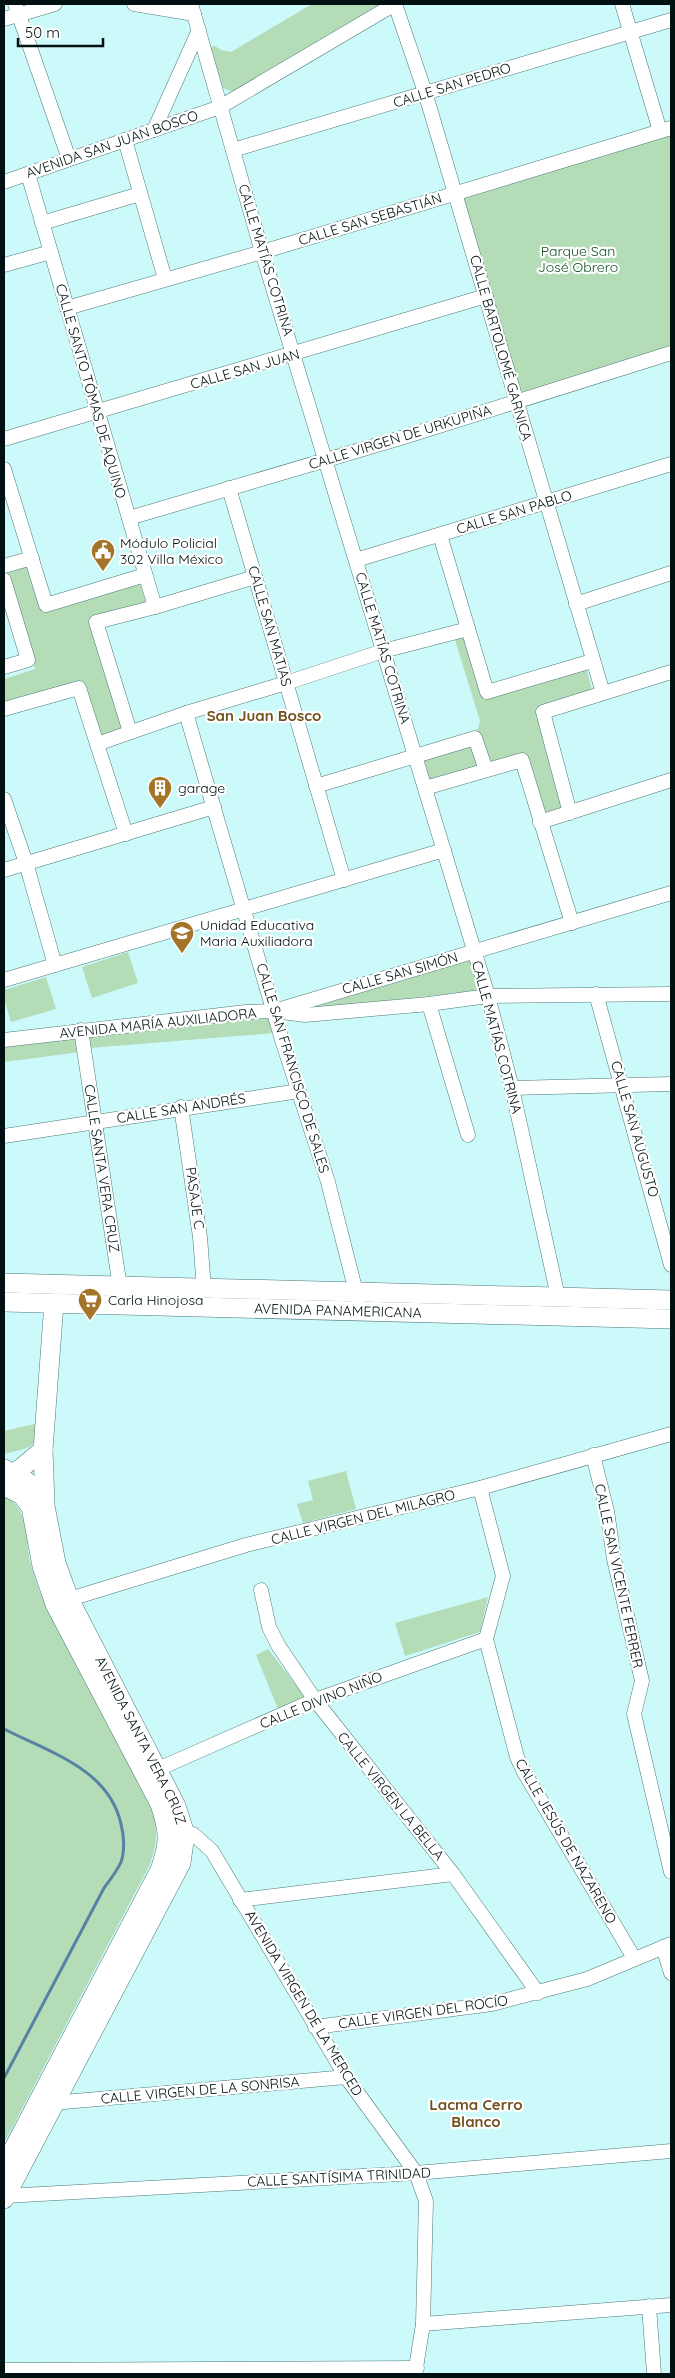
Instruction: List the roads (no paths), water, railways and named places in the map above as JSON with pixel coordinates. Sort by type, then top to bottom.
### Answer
[{"type":"main road","name":"AVENIDA PANAMERICANA","points":[[4,1283],[204,1289],[358,1302],[671,1319]]},
{"type":"main road","name":"AVENIDA PANAMERICANA","points":[[4,1302],[123,1306],[558,1297],[671,1300]]},
{"type":"main road","points":[[45,1506],[43,1450],[54,1303]]},
{"type":"main road","points":[[6,1476],[43,1450]]},
{"type":"main road","name":"AVENIDA SANTA VERA CRUZ","points":[[6,1476],[36,1490],[45,1506],[62,1601],[160,1804],[177,1834]]},
{"type":"main road","name":"AVENIDA SANTA VERA CRUZ","points":[[5,2197],[181,1863],[173,1799],[158,1769],[42,1566],[31,1508],[6,1476]]},
{"type":"main road","name":"AVENIDA SANTA VERA CRUZ","points":[[4,2167],[160,1870],[169,1842],[177,1834]]},
{"type":"street","points":[[4,19],[17,9],[55,4]]},
{"type":"street","points":[[134,4],[192,9]]},
{"type":"street","name":"CALLE BARTOLOMÉ GARNICA","points":[[395,4],[426,92],[603,694]]},
{"type":"street","name":"AVENIDA SAN JUAN BOSCO","points":[[4,182],[220,107],[395,4]]},
{"type":"street","points":[[622,4],[630,32],[665,129]]},
{"type":"street","points":[[17,9],[69,160]]},
{"type":"street","name":"CALLE MATÍAS COTRINA","points":[[192,9],[262,252],[488,996],[512,1088],[558,1297]]},
{"type":"street","name":"CALLE SAN PEDRO","points":[[233,150],[671,20]]},
{"type":"street","points":[[154,130],[199,30]]},
{"type":"street","name":"CALLE SAN SEBASTIÁN","points":[[67,308],[262,252],[665,129]]},
{"type":"street","points":[[126,140],[165,279]]},
{"type":"street","name":"CALLE SANTO TÓMAS DE AQUINO","points":[[28,174],[155,607]]},
{"type":"street","points":[[42,223],[140,194]]},
{"type":"street","points":[[4,265],[51,252]]},
{"type":"street","name":"CALLE SAN JUAN","points":[[4,440],[294,355],[486,296]]},
{"type":"street","name":"CALLE VIRGEN DE URKUPIÑA","points":[[128,518],[517,402],[671,353]]},
{"type":"street","name":"CALLE SAN PABLO","points":[[356,560],[671,464]]},
{"type":"street","points":[[4,469],[46,605],[146,575]]},
{"type":"street","name":"CALLE SAN MATIAS","points":[[229,488],[344,880]]},
{"type":"street","points":[[440,535],[487,692],[592,661]]},
{"type":"street","points":[[4,566],[32,558]]},
{"type":"street","points":[[576,604],[671,573]]},
{"type":"street","points":[[130,732],[96,622],[155,607],[255,577]]},
{"type":"street","points":[[4,580],[28,660],[4,667]]},
{"type":"street","points":[[97,744],[186,713],[384,651],[468,629]]},
{"type":"street","points":[[570,813],[543,712],[671,672]]},
{"type":"street","points":[[4,708],[79,688],[126,834]]},
{"type":"street","name":"CALLE SAN FRANCISCO DE SALES","points":[[186,713],[298,1091],[328,1182],[358,1302]]},
{"type":"street","points":[[316,786],[475,738],[486,770]]},
{"type":"street","points":[[425,788],[522,760],[572,923]]},
{"type":"street","points":[[540,822],[671,780]]},
{"type":"street","points":[[4,799],[26,864],[55,965]]},
{"type":"street","points":[[4,870],[214,807]]},
{"type":"street","points":[[4,980],[444,850]]},
{"type":"street","name":"CALLE SAN SIMÓN","points":[[274,1011],[671,893]]},
{"type":"street","name":"CALLE SAN AUGUSTO","points":[[596,994],[671,1265]]},
{"type":"street","name":"AVENIDA MARÍA AUXILIADORA","points":[[4,1040],[246,1012],[274,1011],[305,1015],[429,1004],[488,996],[671,994]]},
{"type":"street","points":[[429,1004],[468,1135]]},
{"type":"street","name":"CALLE SANTA VERA CRUZ","points":[[81,1030],[123,1306]]},
{"type":"street","points":[[512,1088],[671,1084]]},
{"type":"street","name":"CALLE SAN ANDRÉS","points":[[4,1136],[181,1107],[298,1091]]},
{"type":"street","name":"PASAJE C","points":[[181,1107],[200,1236],[204,1289]]},
{"type":"street","name":"CALLE VIRGEN DEL MILAGRO","points":[[62,1601],[246,1545],[480,1488],[671,1434]]},
{"type":"street","name":"CALLE SAN VICENTE FERRER","points":[[593,1455],[607,1511],[614,1559],[642,1681],[634,1714],[671,1872]]},
{"type":"street","name":"CALLE JESÚS DE NAZARENO","points":[[480,1488],[503,1576],[486,1639],[517,1757],[634,1958]]},
{"type":"street","name":"CALLE VIRGEN LA BELLA","points":[[261,1590],[269,1627],[278,1645],[315,1700],[453,1874],[538,1993]]},
{"type":"street","name":"CALLE DIVINO NIÑO","points":[[158,1769],[315,1700],[486,1639]]},
{"type":"street","name":"AVENIDA VIRGEN DE LA MERCED","points":[[177,1834],[193,1834],[212,1851],[346,2078],[416,2173],[426,2201],[423,2324],[416,2371]]},
{"type":"street","points":[[240,1900],[453,1874]]},
{"type":"street","points":[[667,1945],[671,1973]]},
{"type":"street","name":"CALLE VIRGEN DEL ROCÍO","points":[[315,2027],[492,2004],[586,1979],[667,1945]]},
{"type":"street","name":"CALLE VIRGEN DE LA SONRISA","points":[[55,2101],[64,2102],[346,2078]]},
{"type":"street","name":"CALLE SANTÍSIMA TRINIDAD","points":[[5,2197],[416,2173],[671,2151]]},
{"type":"street","points":[[423,2324],[671,2305]]},
{"type":"street","points":[[650,2306],[654,2374]]},
{"type":"street","points":[[4,2370],[416,2371]]},
{"type":"waterway","points":[[4,1729],[75,1764],[91,1776],[104,1789],[114,1805],[121,1824],[124,1843],[119,1865],[104,1888],[4,2078]]},
{"type":"place","name":"Módulo Policial 302 Villa México","points":[[103,572]]},
{"type":"place","name":"garage","points":[[160,809]]},
{"type":"place","name":"Unidad Educativa Maria Auxiliadora","points":[[182,954]]},
{"type":"place","name":"Carla Hinojosa","points":[[90,1321]]},
{"type":"district","name":"San Juan Bosco","points":[[264,715]]},
{"type":"district","name":"Lacma Cerro Blanco","points":[[476,2112]]},
{"type":"park label","name":"Parque San José Obrero","points":[[578,260]]}]
